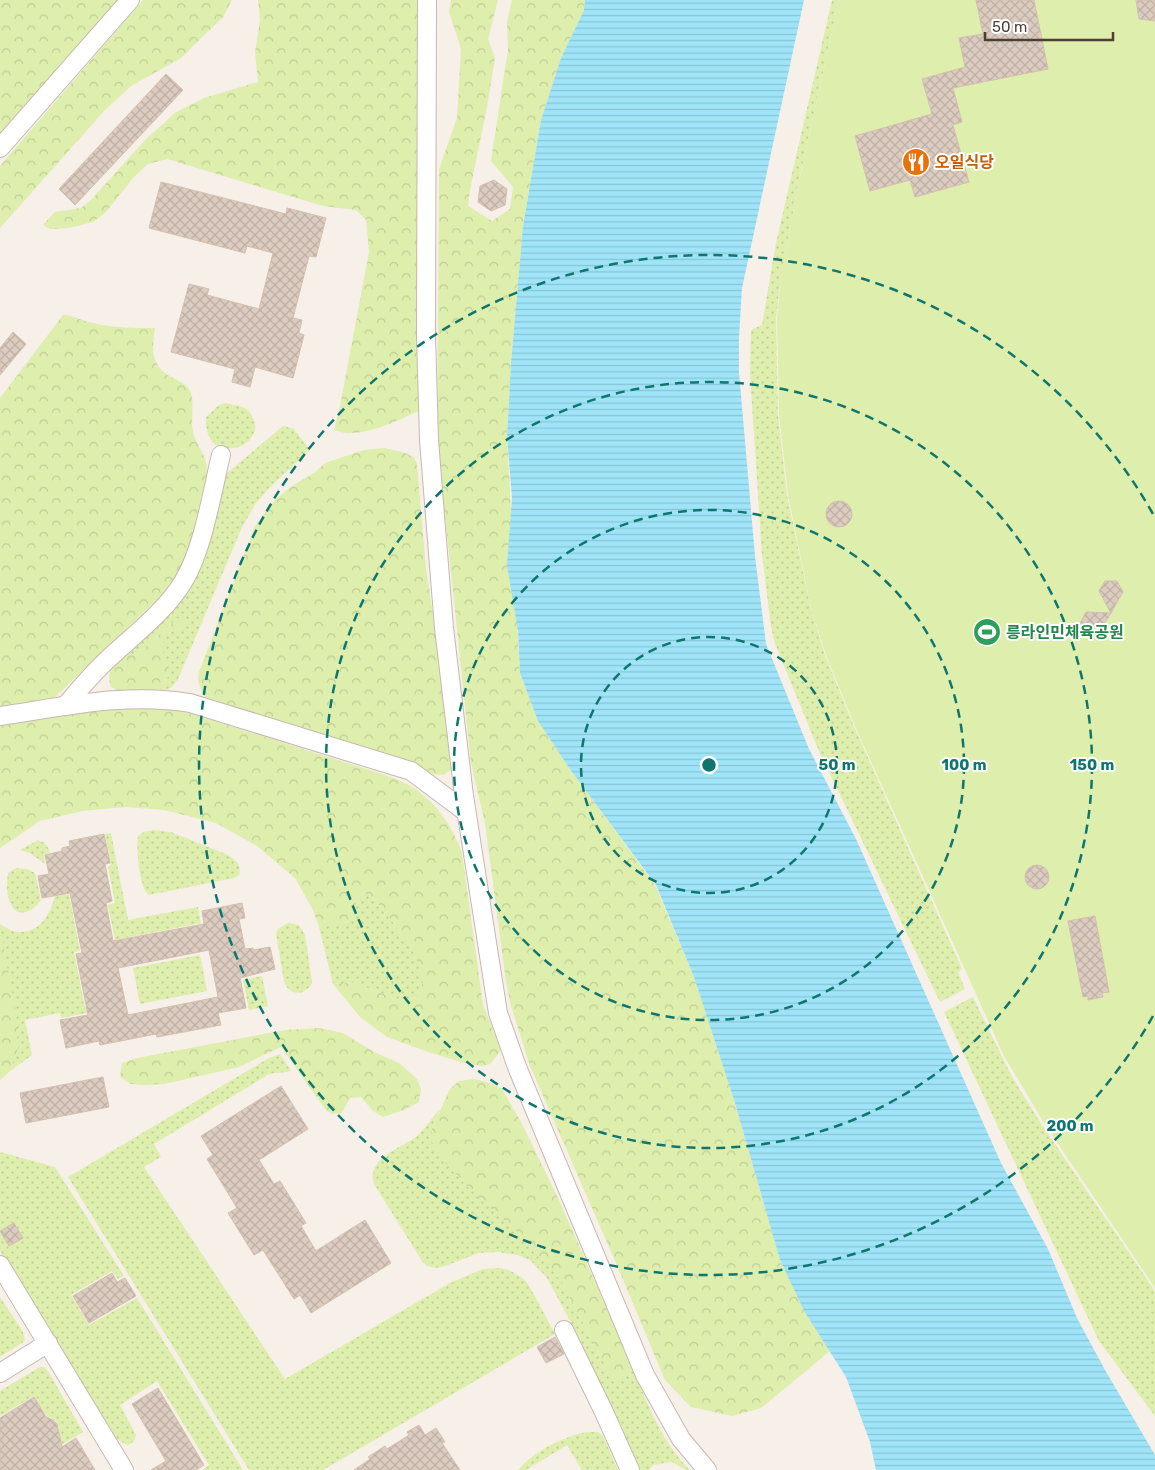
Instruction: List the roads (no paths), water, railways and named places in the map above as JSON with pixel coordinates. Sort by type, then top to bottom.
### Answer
[{"type":"street","points":[[0,148],[130,0]]},
{"type":"street","points":[[427,0],[426,336],[429,440],[444,628],[466,812],[498,1013],[517,1067],[645,1375],[681,1439],[707,1470]]},
{"type":"street","points":[[65,706],[105,662],[171,599],[183,583],[192,565],[200,541],[221,455]]},
{"type":"street","points":[[0,716],[120,699],[163,698],[190,702],[411,771],[466,812]]},
{"type":"street","points":[[0,1265],[124,1470]]},
{"type":"street","points":[[564,1330],[630,1470]]},
{"type":"street","points":[[0,1373],[48,1343]]},
{"type":"water","points":[[585,0],[804,0],[742,288],[739,337],[739,372],[755,556],[766,644],[809,749],[856,839],[1001,1163],[1048,1249],[1077,1318],[1155,1455],[1155,1470],[876,1470],[870,1442],[846,1377],[804,1311],[780,1260],[735,1103],[694,977],[656,885],[569,768],[538,721],[520,673],[518,631],[507,565],[512,498],[507,437],[511,363],[523,226],[541,120],[561,58],[584,10]]},
{"type":"place","name":"오일식당","points":[[916,162]]},
{"type":"place","name":"릉라인민체육공원","points":[[987,632]]}]
